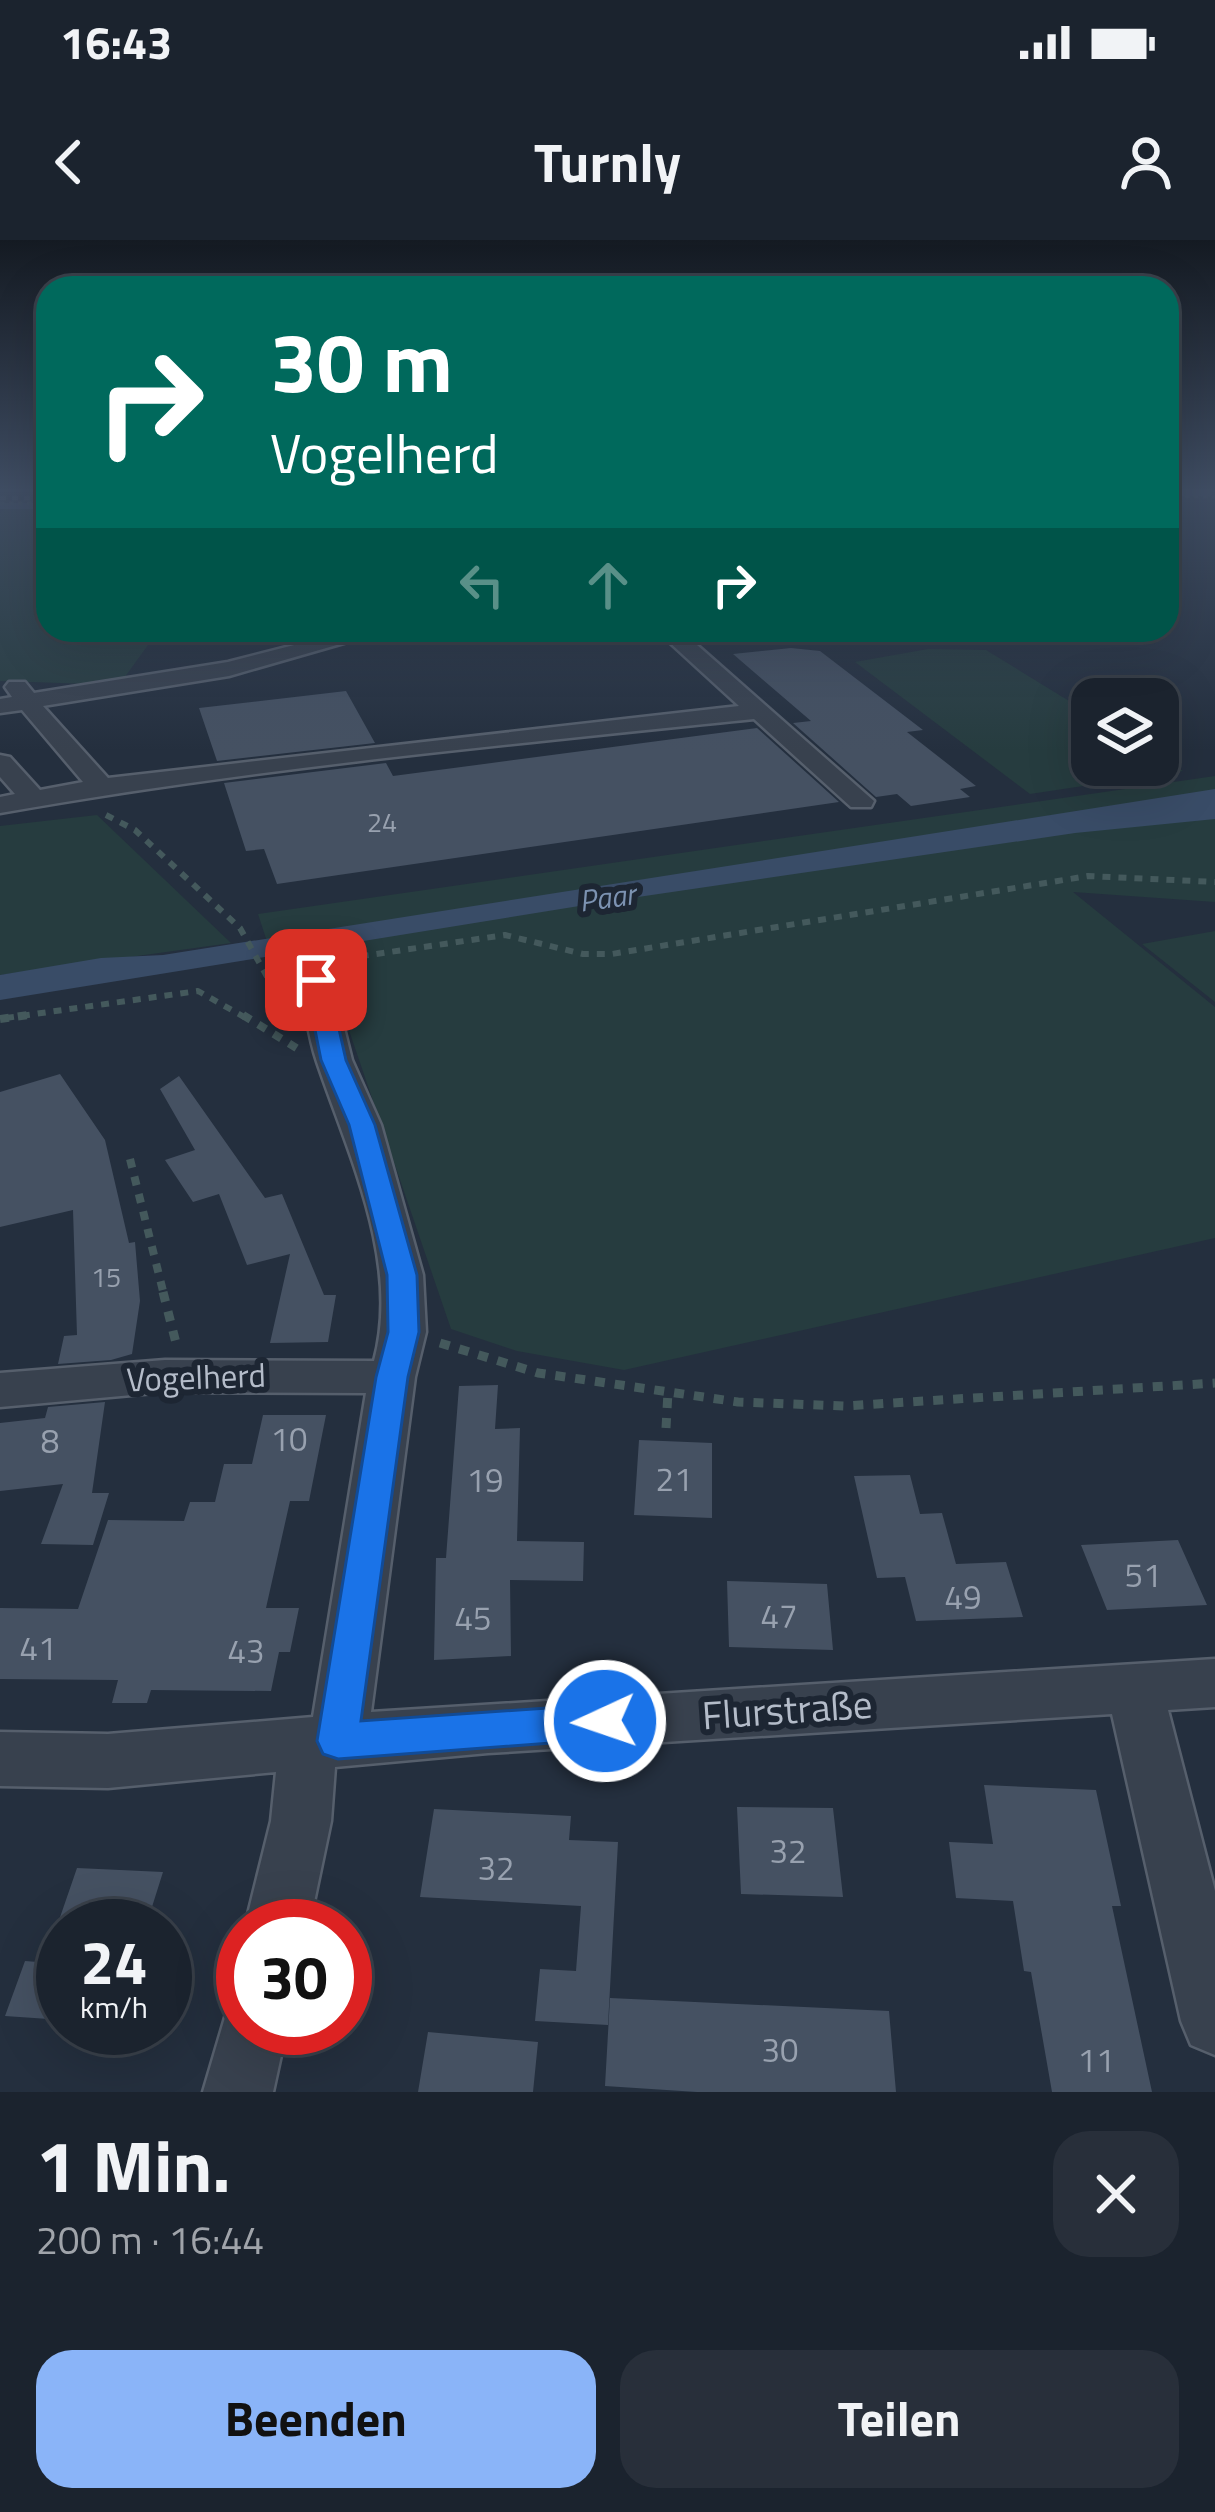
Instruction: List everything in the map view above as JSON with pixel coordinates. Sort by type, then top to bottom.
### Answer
[{"type":"street","points":[[0,706],[35,709],[205,674],[310,642]]},
{"type":"street","points":[[681,642],[861,801]]},
{"type":"street","points":[[0,684],[23,689],[102,788]]},
{"type":"street","points":[[12,732],[35,709]]},
{"type":"street","points":[[0,805],[102,788],[760,711]]},
{"type":"street","points":[[1,762],[36,801]]},
{"type":"street","points":[[283,1899],[323,1742],[398,1354],[402,1275],[362,1125],[334,1060],[316,980]]},
{"type":"street","name":"Vogelherd","points":[[0,1390],[398,1354]]},
{"type":"street","name":"Flurstraße","points":[[0,1759],[108,1761],[323,1742],[1215,1683]]},
{"type":"street","points":[[1134,1686],[1215,2021]]},
{"type":"street","points":[[238,2092],[247,2055]]},
{"type":"path","points":[[316,980],[319,966],[338,956],[472,937],[505,935],[584,954],[612,954],[1088,876],[1215,881]]},
{"type":"path","points":[[201,892],[240,928],[265,981]]},
{"type":"path","points":[[0,1019],[198,991],[227,1000],[271,1041],[334,1060]]},
{"type":"path","points":[[130,1159],[184,1375]]},
{"type":"path","points":[[398,1354],[738,1402],[844,1406],[1215,1383]]},
{"type":"path","points":[[666,1428],[668,1392]]},
{"type":"green space","points":[[0,578],[36,578],[36,642],[150,642],[119,685],[0,681]]},
{"type":"green space","points":[[928,649],[986,650],[1071,702],[1071,786],[1083,786],[1030,794],[855,662]]},
{"type":"green space","points":[[1215,776],[1215,902],[1073,892],[1215,1007],[1215,1238],[624,1370],[517,1351],[451,1329],[327,966],[276,969],[258,914],[1146,786],[1179,786],[1179,781]]},
{"type":"green space","points":[[97,815],[231,943],[0,975],[0,826]]},
{"type":"green space","points":[[1215,931],[1215,1002],[1142,944]]},
{"type":"water","name":"Paar","points":[[1215,789],[1215,819],[1075,833],[604,902],[0,1000],[0,975],[101,958],[163,955]]},
{"type":"building","points":[[791,648],[820,651],[923,730],[907,732],[976,786],[960,789],[970,797],[911,806],[897,794],[876,797],[793,723],[811,721],[733,654]]},
{"type":"building","points":[[346,691],[375,743],[217,761],[199,708]]},
{"type":"building","points":[[757,728],[839,802],[277,884],[264,849],[246,851],[224,783],[386,763],[393,776]]},
{"type":"building","points":[[60,1074],[105,1140],[129,1243],[135,1242],[140,1301],[132,1354],[111,1360],[58,1364],[64,1336],[77,1335],[73,1210],[0,1227],[0,1092]]},
{"type":"building","points":[[179,1076],[265,1198],[282,1194],[324,1295],[336,1295],[328,1342],[270,1343],[290,1254],[247,1265],[219,1194],[193,1202],[165,1160],[195,1150],[160,1089]]},
{"type":"building","points":[[498,1385],[495,1429],[520,1428],[517,1541],[584,1542],[583,1581],[510,1580],[511,1656],[434,1660],[436,1558],[446,1558],[459,1386]]},
{"type":"building","points":[[105,1402],[92,1493],[109,1493],[93,1545],[41,1544],[63,1484],[0,1491],[0,1423],[45,1418],[48,1407]]},
{"type":"building","points":[[263,1415],[326,1415],[309,1501],[290,1501],[266,1608],[299,1608],[290,1652],[279,1652],[271,1691],[151,1690],[147,1703],[112,1703],[118,1680],[0,1679],[0,1608],[78,1609],[108,1520],[184,1521],[190,1502],[215,1502],[224,1464],[252,1464]]},
{"type":"building","points":[[639,1440],[712,1443],[712,1518],[634,1515]]},
{"type":"building","points":[[910,1475],[920,1514],[942,1513],[956,1564],[1006,1562],[1023,1617],[916,1621],[905,1577],[877,1578],[854,1476]]},
{"type":"building","points":[[1178,1540],[1207,1605],[1107,1610],[1081,1545]]},
{"type":"building","points":[[727,1581],[827,1584],[833,1650],[729,1647]]},
{"type":"building","points":[[984,1785],[1096,1790],[1121,1906],[1112,1906],[1152,2092],[1052,2092],[1013,1901],[956,1898],[949,1842],[993,1844]]},
{"type":"building","points":[[737,1807],[833,1808],[843,1897],[741,1894]]},
{"type":"building","points":[[434,1809],[571,1816],[569,1840],[618,1842],[608,2025],[535,2021],[540,1969],[576,1971],[581,1906],[420,1897]]},
{"type":"building","points":[[77,1868],[163,1872],[154,1899],[66,1899]]},
{"type":"building","points":[[25,1961],[36,1962],[36,2018],[5,2016]]},
{"type":"building","points":[[610,1998],[889,2011],[896,2092],[697,2092],[605,2086]]},
{"type":"building","points":[[428,2032],[538,2042],[533,2092],[418,2092]]},
{"type":"route","points":[[316,980],[334,1060],[362,1125],[402,1275],[404,1332],[392,1377],[338,1741],[605,1721]]}]
